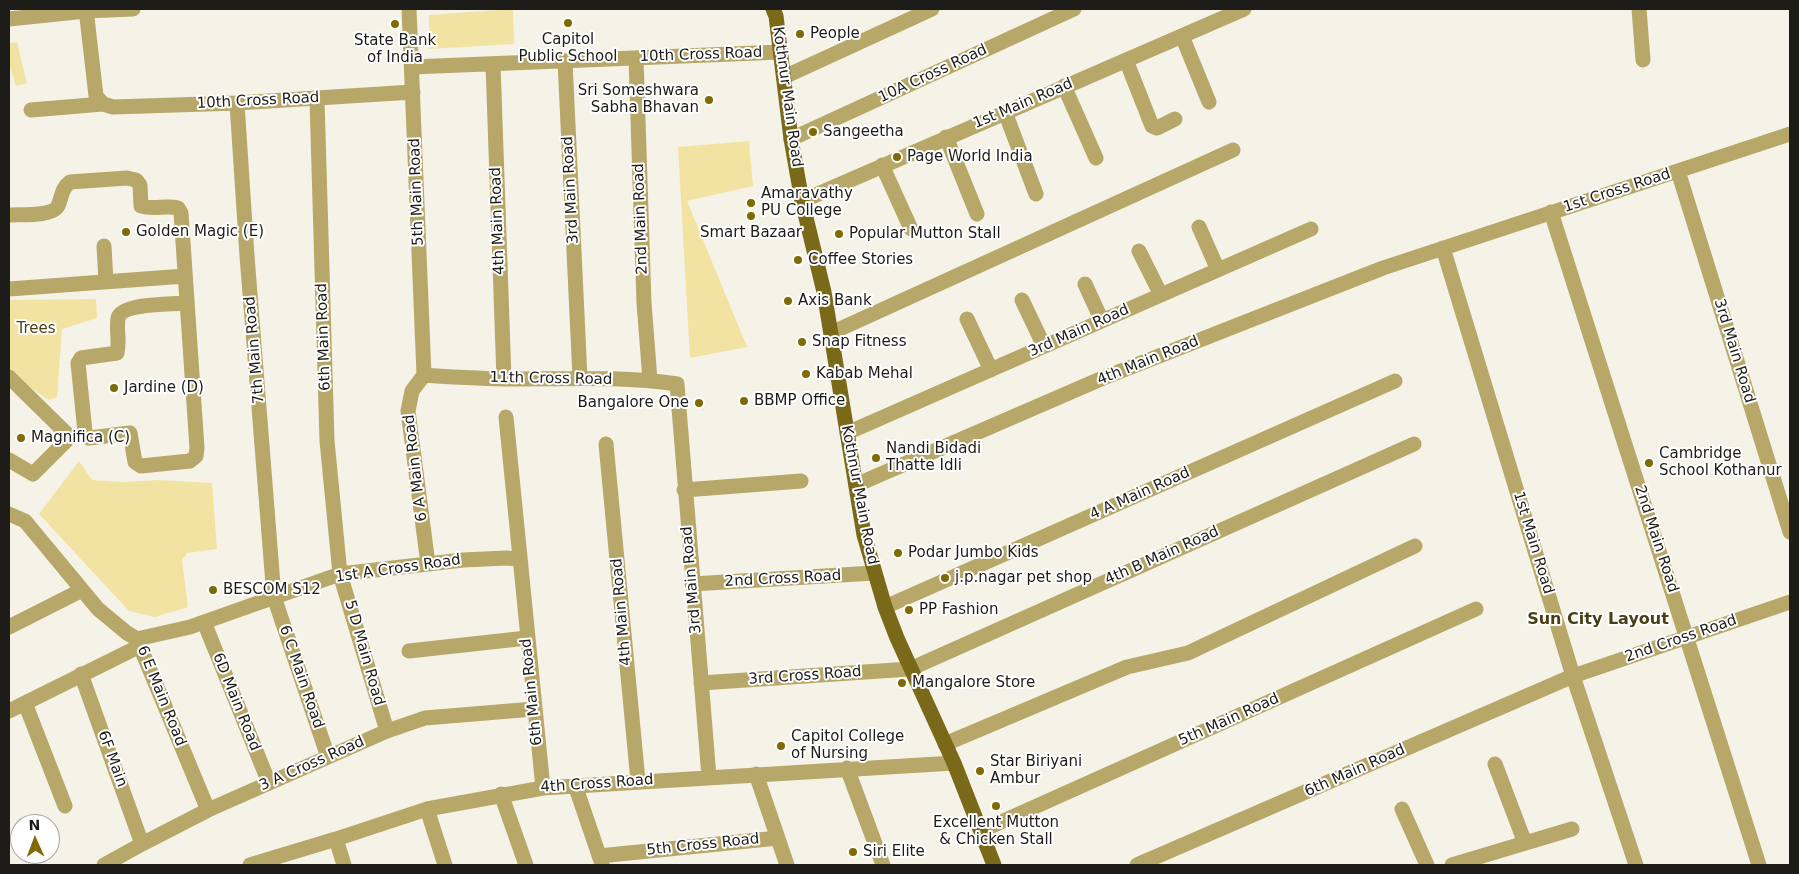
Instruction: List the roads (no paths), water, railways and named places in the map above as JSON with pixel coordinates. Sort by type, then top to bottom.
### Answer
[{"type":"main road","name":"Kothnur Main Road","points":[[776,11],[791,139],[802,201],[815,249],[864,535],[885,607],[910,668],[954,763],[994,865]]},
{"type":"street","points":[[9,19],[86,10],[133,9]]},
{"type":"street","name":"5th Main Road","points":[[409,9],[424,375]]},
{"type":"street","points":[[894,9],[897,24]]},
{"type":"street","points":[[784,77],[932,9]]},
{"type":"street","name":"10A Cross Road","points":[[791,139],[1074,9]]},
{"type":"street","name":"1st Main Road","points":[[802,201],[1244,9]]},
{"type":"street","points":[[1640,9],[1643,60]]},
{"type":"street","points":[[86,10],[96,96],[103,104]]},
{"type":"street","points":[[1182,36],[1209,102]]},
{"type":"street","name":"10th Cross Road","points":[[412,67],[780,52]]},
{"type":"street","name":"2nd Main Road","points":[[636,58],[644,303],[650,380]]},
{"type":"street","points":[[1126,60],[1152,126],[1157,128],[1175,119]]},
{"type":"street","name":"3rd Main Road","points":[[565,61],[580,378]]},
{"type":"street","name":"4th Main Road","points":[[493,64],[504,379]]},
{"type":"street","points":[[1064,86],[1096,158]]},
{"type":"street","name":"10th Cross Road","points":[[31,110],[103,104],[113,107],[237,103],[413,92]]},
{"type":"street","name":"6th Main Road","points":[[316,99],[327,440],[340,574]]},
{"type":"street","name":"7th Main Road","points":[[237,103],[274,597]]},
{"type":"street","points":[[1005,112],[1036,194]]},
{"type":"street","name":"1st Cross Road","points":[[1443,248],[1790,134]]},
{"type":"street","points":[[946,137],[977,214]]},
{"type":"street","points":[[830,333],[1233,150]]},
{"type":"street","points":[[882,165],[911,229]]},
{"type":"street","name":"3rd Main Road","points":[[1678,170],[1790,532]]},
{"type":"street","points":[[9,215],[48,214],[54,211],[58,206],[64,187],[70,182],[127,178],[136,180],[140,185],[141,206],[147,208],[178,208],[181,213],[187,303],[196,456],[190,462],[141,466],[135,462],[130,433],[89,438],[85,432],[78,363],[81,358],[117,353],[119,344],[118,318],[123,311],[132,307],[187,303]]},
{"type":"street","name":"2nd Main Road","points":[[1551,212],[1759,865]]},
{"type":"street","points":[[1199,227],[1218,270]]},
{"type":"street","name":"3rd Main Road","points":[[847,433],[1311,229]]},
{"type":"street","points":[[104,246],[106,282]]},
{"type":"street","name":"1st Main Road","points":[[1443,248],[1573,676],[1636,865]]},
{"type":"street","name":"4th Main Road","points":[[856,485],[1103,378],[1383,268],[1443,248]]},
{"type":"street","points":[[1138,250],[1161,295]]},
{"type":"street","points":[[9,289],[185,276]]},
{"type":"street","points":[[1085,284],[1102,321]]},
{"type":"street","points":[[1022,300],[1044,346]]},
{"type":"street","points":[[967,318],[991,370]]},
{"type":"street","name":"11th Cross Road","points":[[424,375],[504,379],[580,378],[650,380],[677,384]]},
{"type":"street","name":"6 A Main Road","points":[[424,375],[412,390],[408,411],[428,564]]},
{"type":"street","points":[[9,377],[67,434],[66,442],[33,474],[9,460]]},
{"type":"street","name":"4 A Main Road","points":[[885,607],[1395,381]]},
{"type":"street","name":"3rd Main Road","points":[[677,384],[684,490],[709,777]]},
{"type":"street","name":"6th Main Road","points":[[506,417],[543,788]]},
{"type":"street","name":"4th Main Road","points":[[606,444],[638,781]]},
{"type":"street","name":"4th B Main Road","points":[[910,668],[1414,444]]},
{"type":"street","points":[[684,490],[801,481]]},
{"type":"street","name":"6 E Main Road","points":[[9,514],[26,521],[98,609],[139,642],[208,810]]},
{"type":"street","points":[[945,744],[1127,667],[1188,653],[1415,546]]},
{"type":"street","name":"1st A Cross Road","points":[[9,711],[136,648],[139,642],[190,627],[340,574],[463,560],[519,559]]},
{"type":"street","name":"2nd Cross Road","points":[[692,584],[874,573]]},
{"type":"street","name":"5 D Main Road","points":[[340,574],[387,731]]},
{"type":"street","points":[[9,627],[82,590]]},
{"type":"street","name":"6 C Main Road","points":[[274,597],[328,757]]},
{"type":"street","name":"2nd Cross Road","points":[[1573,676],[1790,602]]},
{"type":"street","name":"5th Main Road","points":[[981,831],[1476,609]]},
{"type":"street","name":"6D Main Road","points":[[204,622],[269,783]]},
{"type":"street","points":[[409,651],[527,638]]},
{"type":"street","name":"3rd Cross Road","points":[[701,683],[910,668]]},
{"type":"street","name":"6F Main","points":[[81,674],[142,844]]},
{"type":"street","name":"6th Main Road","points":[[1137,865],[1573,676]]},
{"type":"street","points":[[25,703],[65,806]]},
{"type":"street","name":"3 A Cross Road","points":[[104,865],[208,810],[387,731],[425,718],[534,710]]},
{"type":"street","name":"4th Cross Road","points":[[251,865],[427,809],[501,794],[575,785],[954,763]]},
{"type":"street","points":[[1495,764],[1525,843]]},
{"type":"street","points":[[847,768],[883,865]]},
{"type":"street","points":[[756,774],[787,865]]},
{"type":"street","points":[[575,785],[601,861]]},
{"type":"street","points":[[501,794],[526,865]]},
{"type":"street","points":[[427,809],[445,865]]},
{"type":"street","points":[[1402,809],[1427,865]]},
{"type":"street","points":[[1452,865],[1572,829]]},
{"type":"street","name":"5th Cross Road","points":[[601,861],[778,838]]},
{"type":"street","points":[[336,839],[344,865]]},
{"type":"place","name":"Capitol Public School","points":[[568,23]]},
{"type":"place","name":"State Bank of India","points":[[395,24]]},
{"type":"place","name":"People","points":[[800,34]]},
{"type":"place","name":"Sri Someshwara Sabha Bhavan","points":[[709,100]]},
{"type":"place","name":"Sangeetha","points":[[813,132]]},
{"type":"place","name":"Page World India","points":[[897,157]]},
{"type":"place","name":"Amaravathy PU College","points":[[751,203]]},
{"type":"place","name":"Smart Bazaar","points":[[751,216]]},
{"type":"place","name":"Golden Magic (E)","points":[[126,232]]},
{"type":"place","name":"Popular Mutton Stall","points":[[839,234]]},
{"type":"place","name":"Coffee Stories","points":[[798,260]]},
{"type":"place","name":"Axis Bank","points":[[788,301]]},
{"type":"place","name":"Snap Fitness","points":[[802,342]]},
{"type":"place","name":"Kabab Mehal","points":[[806,374]]},
{"type":"place","name":"Jardine (D)","points":[[114,388]]},
{"type":"place","name":"BBMP Office","points":[[744,401]]},
{"type":"place","name":"Bangalore One","points":[[699,403]]},
{"type":"place","name":"Magnifica (C)","points":[[21,438]]},
{"type":"place","name":"Nandi Bidadi Thatte Idli","points":[[876,458]]},
{"type":"place","name":"Cambridge School Kothanur","points":[[1649,463]]},
{"type":"place","name":"Podar Jumbo Kids","points":[[898,553]]},
{"type":"place","name":"j.p.nagar pet shop","points":[[945,578]]},
{"type":"place","name":"BESCOM S12","points":[[213,590]]},
{"type":"place","name":"PP Fashion","points":[[909,610]]},
{"type":"place","name":"Mangalore Store","points":[[902,683]]},
{"type":"place","name":"Capitol College of Nursing","points":[[781,746]]},
{"type":"place","name":"Star Biriyani Ambur","points":[[980,771]]},
{"type":"place","name":"Excellent Mutton & Chicken Stall","points":[[996,806]]},
{"type":"place","name":"Siri Elite","points":[[853,852]]},
{"type":"district","name":"Sun City Layout","points":[[1598,620]]},
{"type":"park label","name":"Trees","points":[[36,329]]}]
